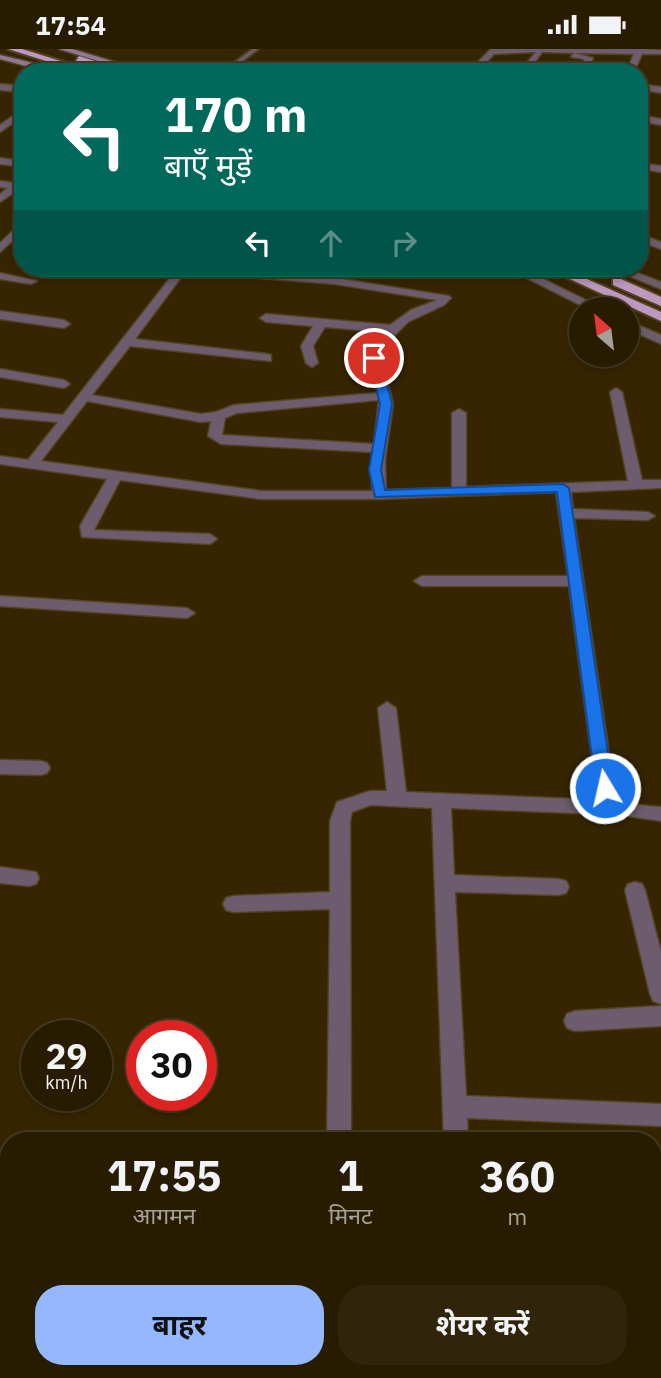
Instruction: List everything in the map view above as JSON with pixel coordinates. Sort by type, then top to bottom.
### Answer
[{"type":"highway","points":[[12,49],[61,63]]},
{"type":"highway","points":[[41,49],[89,63]]},
{"type":"highway","points":[[572,277],[661,317]]},
{"type":"highway","points":[[604,277],[661,302]]},
{"type":"main road","points":[[63,49],[112,63]]},
{"type":"main road","points":[[0,57],[24,63]]},
{"type":"street","points":[[513,49],[661,52]]},
{"type":"street","points":[[494,51],[587,57],[585,63]]},
{"type":"street","points":[[531,63],[539,53]]},
{"type":"street","points":[[0,129],[14,118]]},
{"type":"street","points":[[2,246],[14,233]]},
{"type":"street","points":[[0,276],[31,281]]},
{"type":"street","points":[[32,464],[177,277]]},
{"type":"street","points":[[305,277],[445,298],[441,303],[407,317],[379,344],[374,358],[385,396],[375,478],[380,495]]},
{"type":"street","points":[[532,277],[573,297]]},
{"type":"street","points":[[639,277],[661,286]]},
{"type":"street","points":[[0,315],[64,324]]},
{"type":"street","points":[[266,318],[393,329]]},
{"type":"street","points":[[312,363],[307,345],[321,323]]},
{"type":"street","points":[[639,329],[661,340]]},
{"type":"street","points":[[127,342],[267,358]]},
{"type":"street","points":[[0,373],[64,384]]},
{"type":"street","points":[[616,391],[636,485]]},
{"type":"street","points":[[84,397],[201,418],[219,416],[234,409],[385,396]]},
{"type":"street","points":[[459,412],[459,490]]},
{"type":"street","points":[[0,413],[68,419]]},
{"type":"street","points":[[219,416],[215,436],[221,440],[378,449]]},
{"type":"street","points":[[0,475],[3,460],[261,495],[380,495],[661,484]]},
{"type":"street","points":[[115,477],[87,526],[87,534],[210,539]]},
{"type":"street","points":[[563,488],[605,788],[609,799],[620,808]]},
{"type":"street","points":[[566,513],[648,516]]},
{"type":"street","points":[[422,581],[576,581]]},
{"type":"street","points":[[0,601],[187,613]]},
{"type":"street","points":[[387,708],[397,799]]},
{"type":"street","points":[[0,767],[41,768]]},
{"type":"street","points":[[339,1132],[340,821],[344,807],[370,798],[620,808],[638,813],[661,814]]},
{"type":"street","points":[[441,801],[456,1132]]},
{"type":"street","points":[[0,875],[29,878]]},
{"type":"street","points":[[444,883],[559,887]]},
{"type":"street","points":[[635,891],[661,994]]},
{"type":"street","points":[[233,904],[340,900]]},
{"type":"street","points":[[575,1021],[661,1016]]},
{"type":"street","points":[[455,1107],[661,1115]]},
{"type":"lane","points":[[237,63],[256,49]]},
{"type":"route","points":[[374,358],[386,404],[375,470],[380,495],[563,488],[605,788]]}]
